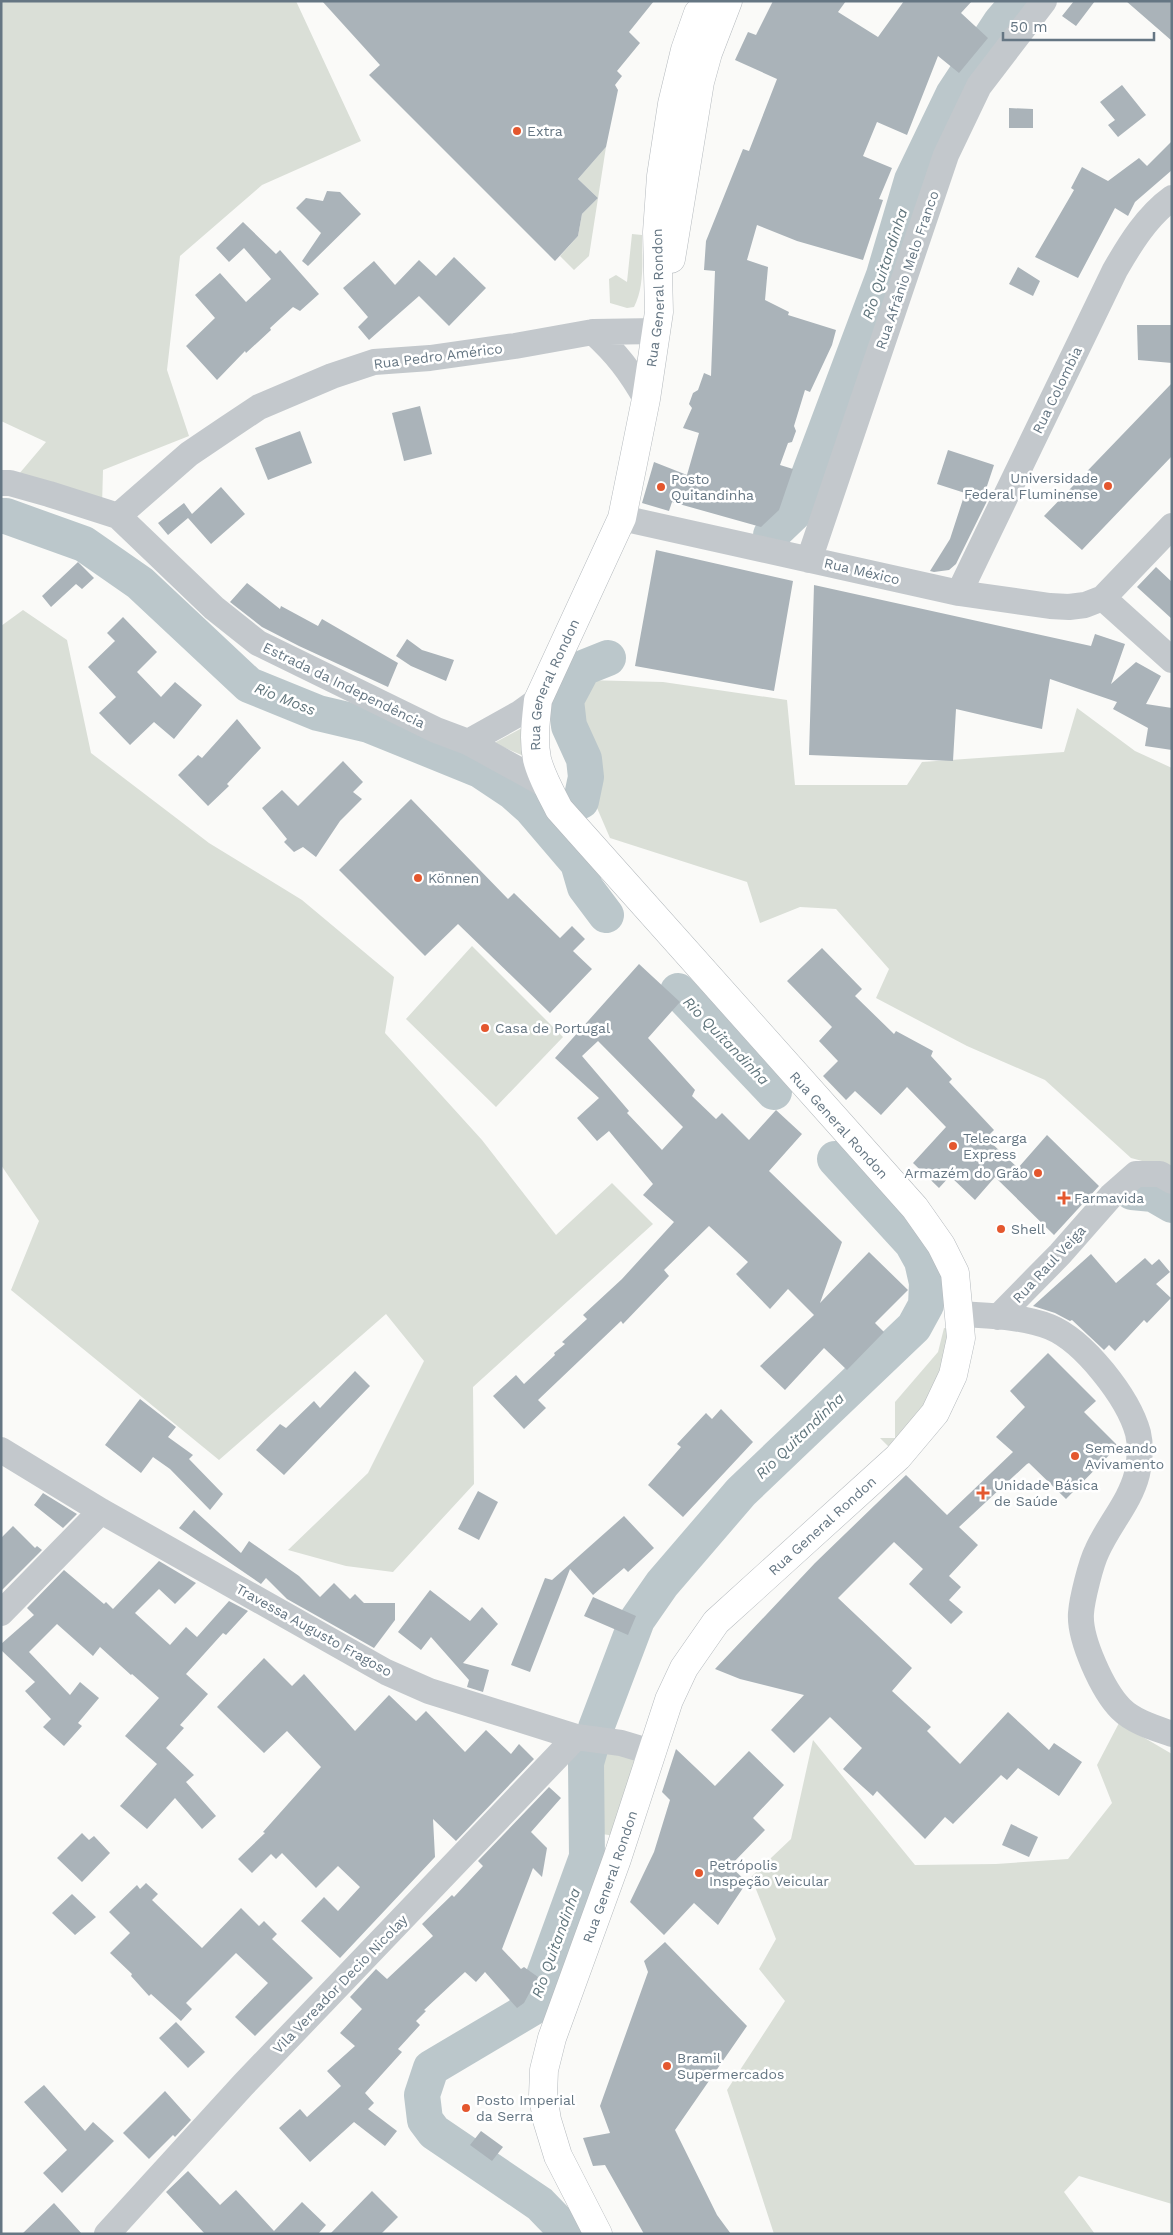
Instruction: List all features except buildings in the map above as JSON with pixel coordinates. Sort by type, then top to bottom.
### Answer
[{"type":"main road","name":"Rua General Rondon","points":[[658,321],[657,232],[661,176],[672,104],[685,50],[698,13],[709,1]]},
{"type":"main road","name":"Rua General Rondon","points":[[598,2234],[558,2156],[547,2120],[543,2096],[544,2070],[552,2038],[617,1859],[669,1700],[684,1668],[716,1622],[898,1457],[935,1413],[953,1375],[961,1338],[955,1273],[941,1245],[914,1208],[560,809],[537,759],[535,732],[538,700],[622,518],[646,399],[658,321],[667,285],[693,113],[708,54],[728,1]]},
{"type":"street","name":"Rua Afrânio Melo Franco","points":[[809,560],[946,155],[979,86],[1044,1]]},
{"type":"street","name":"Rua Colombia","points":[[959,593],[1115,270],[1132,241],[1160,207],[1172,198]]},
{"type":"street","name":"Rua Pedro Américo","points":[[118,516],[189,454],[259,407],[332,376],[374,362],[487,350],[658,321]]},
{"type":"street","points":[[593,332],[619,356],[646,399]]},
{"type":"street","name":"Estrada da Independência","points":[[5,486],[118,516],[214,608],[258,643],[418,722],[468,742],[548,786]]},
{"type":"street","name":"Rua México","points":[[622,518],[959,593],[1050,606],[1070,607],[1084,605],[1103,598]]},
{"type":"street","points":[[1172,526],[1103,598],[1172,660]]},
{"type":"street","points":[[468,742],[520,714],[538,700]]},
{"type":"street","name":"Rua Raul Veiga","points":[[998,1317],[1060,1254],[1111,1196],[1136,1174],[1160,1174],[1172,1181]]},
{"type":"street","points":[[960,1314],[1027,1320],[1052,1328],[1079,1345],[1099,1367],[1123,1403],[1138,1432],[1141,1451],[1137,1474],[1130,1495],[1096,1552],[1081,1614],[1087,1648],[1104,1687],[1122,1710],[1148,1726],[1172,1734]]},
{"type":"street","name":"Travessa Augusto Fragoso","points":[[1,1450],[101,1511],[386,1672],[429,1691],[576,1737],[621,1744],[651,1752]]},
{"type":"street","points":[[1,1613],[101,1511]]},
{"type":"street","name":"Vila Vereador Decio Nicolay","points":[[107,2234],[243,2085],[576,1737]]},
{"type":"shaded area","points":[[1,1],[296,1],[361,141],[262,185],[180,256],[167,370],[189,436],[103,470],[102,506],[13,481],[46,442],[1,421]]},
{"type":"shaded area","points":[[606,147],[589,256],[574,270],[560,256],[578,236],[582,214],[598,198],[578,179]]},
{"type":"shaded area","points":[[632,234],[642,235],[642,272],[638,299],[634,307],[627,308],[610,303],[609,279],[616,275],[627,282]]},
{"type":"shaded area","points":[[23,610],[67,640],[91,753],[209,843],[302,900],[394,977],[385,1033],[482,1140],[556,1235],[612,1183],[653,1224],[473,1387],[474,1484],[393,1572],[346,1566],[288,1550],[368,1473],[424,1361],[386,1314],[219,1460],[11,1290],[39,1221],[1,1165],[1,626]]},
{"type":"shaded area","points":[[585,680],[663,682],[787,700],[795,785],[907,785],[922,762],[1064,752],[1077,708],[1135,751],[1172,768],[1172,1169],[1131,1158],[1045,1080],[967,1046],[876,998],[889,969],[836,909],[800,907],[760,923],[747,882],[610,838],[578,764]]},
{"type":"shaded area","points":[[522,728],[526,757],[494,743]]},
{"type":"shaded area","name":"Casa de Portugal","points":[[472,946],[563,1037],[496,1107],[406,1019]]},
{"type":"shaded area","points":[[944,1328],[950,1329],[947,1357],[927,1409],[889,1447],[880,1438],[895,1438],[895,1402],[938,1352]]},
{"type":"shaded area","points":[[1119,1723],[1172,1754],[1172,2204],[1079,2176],[1064,2192],[1095,2234],[774,2234],[727,2090],[785,2001],[759,1969],[776,1939],[751,1877],[791,1839],[813,1740],[915,1865],[996,1864],[1068,1859],[1112,1803],[1097,1765]]},
{"type":"shaded area","points":[[604,1751],[640,1757],[615,1836],[602,1834],[598,1772]]},
{"type":"waterway","name":"Rio Quitandinha","points":[[771,535],[795,512],[884,275],[912,180],[953,95],[1001,22],[1019,1]]},
{"type":"waterway","name":"Rio Moss","points":[[1,516],[6,516],[84,544],[140,583],[249,685],[318,713],[369,725],[480,770],[513,792],[531,808],[578,863],[585,887],[606,915]]},
{"type":"waterway","name":"Rio Quitandinha","points":[[581,801],[586,777],[584,759],[569,726],[566,700],[583,668],[608,658]]},
{"type":"waterway","name":"Rio Quitandinha","points":[[678,991],[774,1092]]},
{"type":"waterway","name":"Rio Quitandinha","points":[[569,2234],[540,2204],[434,2132],[425,2120],[422,2095],[431,2068],[532,2008],[587,1857],[586,1763],[596,1728],[637,1620],[662,1584],[741,1492],[914,1327],[926,1305],[927,1283],[922,1261],[912,1243],[835,1159]]},
{"type":"waterway","points":[[1132,1192],[1153,1194],[1172,1205]]},
{"type":"place","name":"Extra","points":[[517,131]]},
{"type":"place","name":"Universidade Federal Fluminense","points":[[1108,486]]},
{"type":"place","name":"Posto Quitandinha","points":[[661,487]]},
{"type":"place","name":"Können","points":[[418,878]]},
{"type":"place","name":"Casa de Portugal","points":[[485,1028]]},
{"type":"place","name":"Telecarga Express","points":[[953,1146]]},
{"type":"place","name":"Armazém do Grão","points":[[1038,1173]]},
{"type":"place","name":"Farmavida","points":[[1064,1198]]},
{"type":"place","name":"Shell","points":[[1001,1229]]},
{"type":"place","name":"Semeando Avivamento","points":[[1075,1456]]},
{"type":"place","name":"Unidade Básica de Saúde","points":[[983,1493]]},
{"type":"place","name":"Petrópolis Inspeção Veicular","points":[[699,1873]]},
{"type":"place","name":"Bramil Supermercados","points":[[667,2066]]},
{"type":"place","name":"Posto Imperial da Serra","points":[[466,2108]]}]
